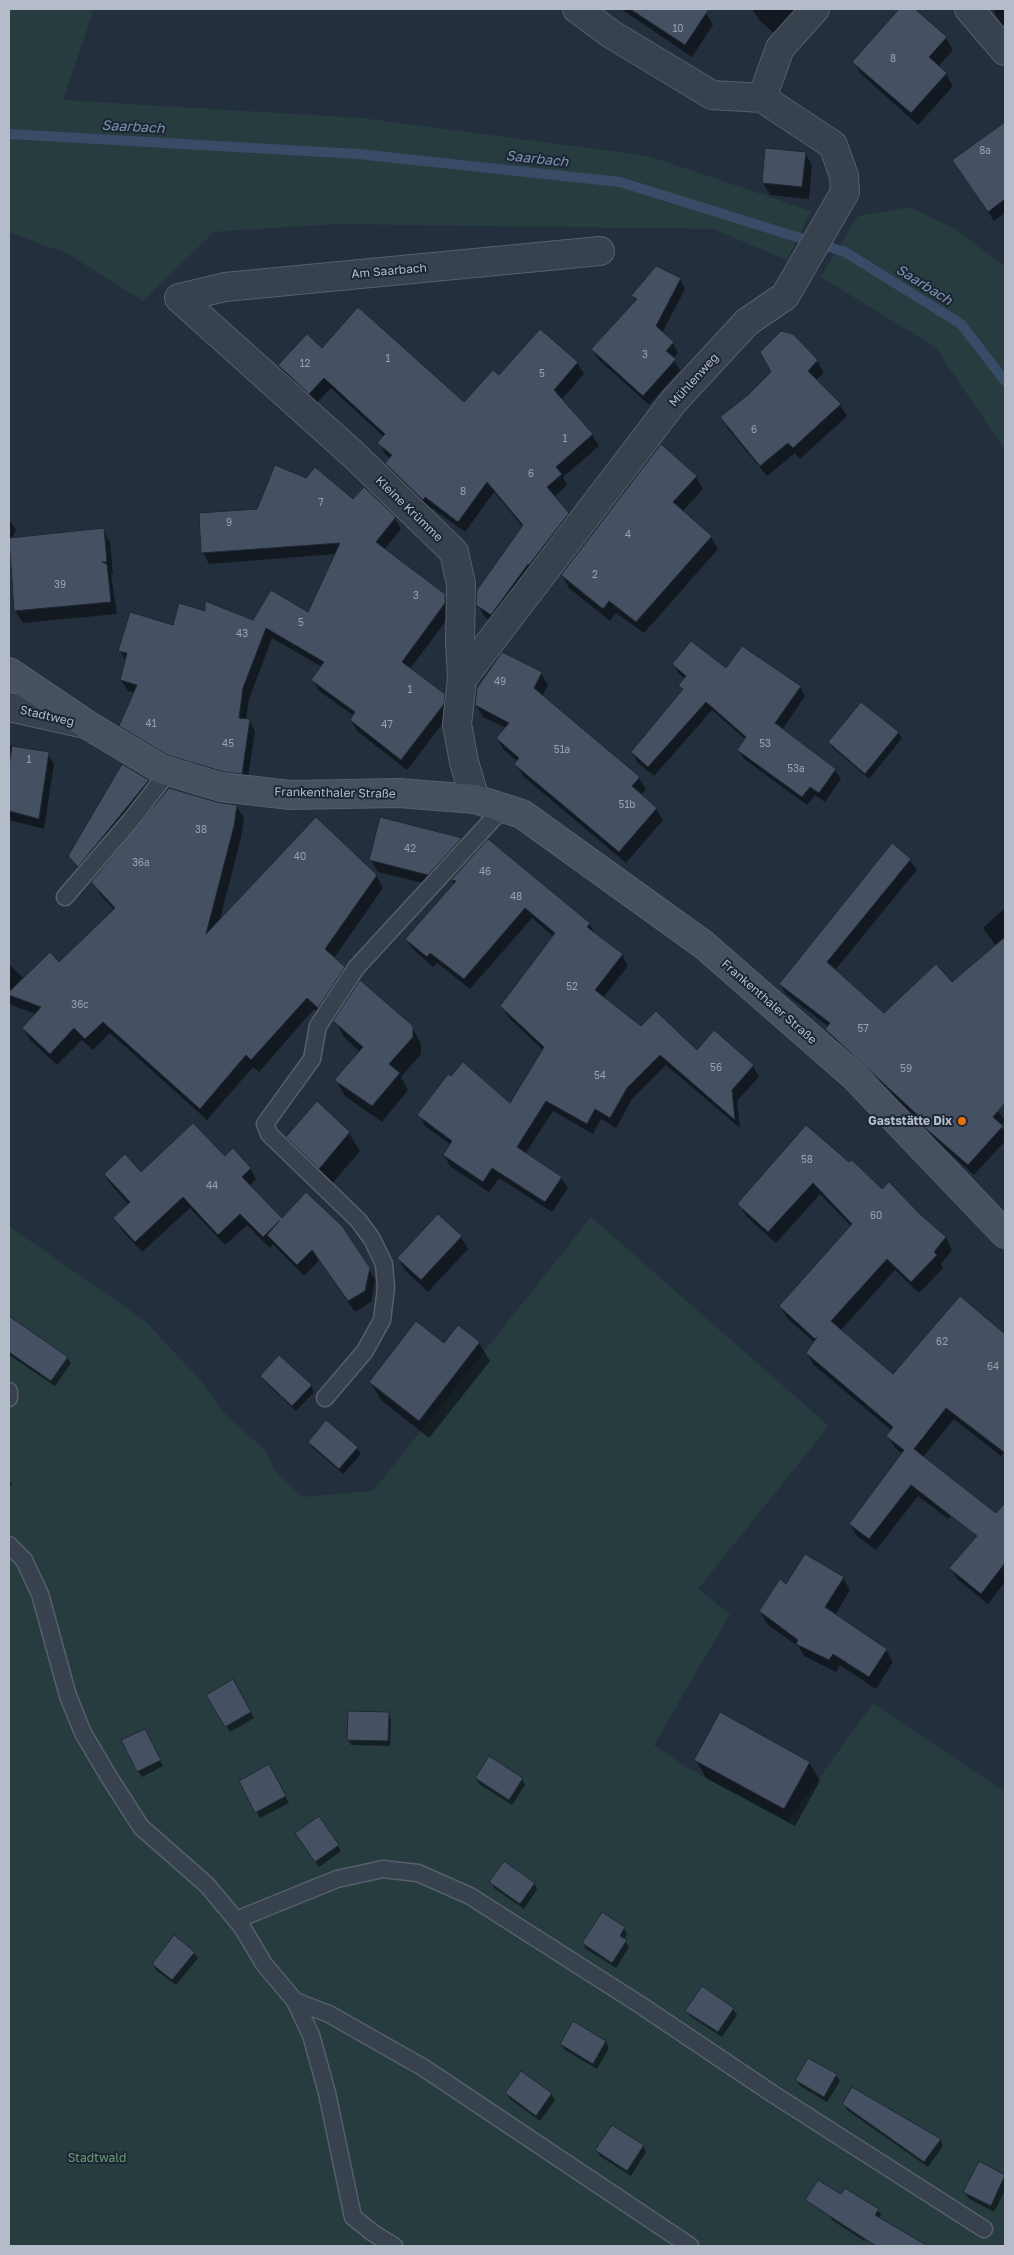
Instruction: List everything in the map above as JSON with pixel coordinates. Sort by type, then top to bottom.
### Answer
[{"type":"main road","name":"Frankenthaler Straße","points":[[9,672],[86,724],[161,769],[221,787],[290,795],[400,794],[475,799],[522,814],[704,945],[854,1076],[1002,1224]]},
{"type":"street","points":[[577,9],[611,34],[712,95],[762,98],[780,48],[815,9]]},
{"type":"street","points":[[969,9],[1005,51]]},
{"type":"street","name":"Mühlenweg","points":[[462,679],[674,401],[747,322],[785,296],[845,192],[844,176],[833,145],[762,98]]},
{"type":"street","name":"Am Saarbach","points":[[179,298],[225,287],[600,251]]},
{"type":"street","name":"Kleine Krümme","points":[[179,298],[354,455],[454,552],[461,584],[460,643],[462,679],[457,724],[464,762],[475,799]]},
{"type":"street","name":"Stadtweg","points":[[9,707],[86,724]]},
{"type":"lane","points":[[65,897],[131,820],[168,771]]},
{"type":"lane","points":[[325,1398],[365,1352],[382,1320],[386,1288],[384,1264],[372,1239],[358,1220],[269,1134],[265,1124],[312,1059],[318,1026],[356,968],[503,808]]},
{"type":"lane","points":[[9,1391],[9,1398]]},
{"type":"lane","points":[[9,1545],[24,1560],[40,1594],[68,1696],[83,1733],[104,1770],[142,1827],[206,1885],[236,1920],[264,1964],[295,2001],[310,2035],[327,2093],[353,2217],[373,2233],[394,2246]]},
{"type":"lane","points":[[236,1920],[337,1879],[383,1870],[418,1873],[470,1896],[984,2229]]},
{"type":"lane","points":[[295,2001],[329,2014],[424,2068],[690,2246]]},
{"type":"green space","points":[[9,9],[94,9],[63,100],[362,118],[649,156],[811,211],[787,260],[713,229],[336,224],[214,232],[143,301],[68,254],[9,232]]},
{"type":"green space","points":[[909,207],[956,229],[1005,267],[1005,450],[935,347],[821,277],[858,216]]},
{"type":"green space","name":"Stadtwald","points":[[591,1217],[829,1426],[698,1589],[730,1614],[654,1745],[691,1770],[788,1821],[873,1703],[1005,1792],[1005,2246],[9,2246],[9,1226],[145,1321],[203,1383],[223,1412],[265,1450],[274,1470],[302,1497],[373,1491]]},
{"type":"building","points":[[630,9],[709,9],[685,45]]},
{"type":"building","points":[[899,9],[915,9],[947,37],[929,57],[947,73],[911,113],[852,62]]},
{"type":"building","points":[[1005,122],[1005,199],[988,212],[952,160]]},
{"type":"building","points":[[765,148],[806,152],[802,187],[762,183]]},
{"type":"building","points":[[656,266],[681,278],[656,326],[674,342],[666,351],[676,359],[643,396],[591,349],[637,299],[631,296]]},
{"type":"building","points":[[358,307],[464,402],[493,370],[499,375],[540,329],[578,362],[554,390],[593,434],[556,467],[562,474],[547,487],[569,513],[528,564],[491,615],[476,605],[477,590],[523,525],[487,482],[458,522],[425,497],[423,500],[385,463],[392,455],[377,443],[385,434],[324,378],[309,394],[278,365],[307,334],[322,348]]},
{"type":"building","points":[[781,331],[793,334],[818,360],[808,371],[841,404],[793,448],[788,443],[760,466],[720,417],[749,394],[771,372],[760,352]]},
{"type":"building","points":[[661,444],[697,476],[673,502],[712,536],[636,622],[609,601],[603,609],[561,575]]},
{"type":"building","points":[[275,465],[306,478],[315,467],[353,499],[364,487],[396,517],[376,542],[445,594],[445,603],[402,662],[445,694],[444,704],[401,760],[350,720],[355,712],[311,680],[324,662],[266,628],[243,688],[239,718],[250,719],[242,774],[224,772],[167,755],[119,726],[137,685],[120,680],[127,653],[118,651],[130,612],[173,625],[179,603],[205,611],[205,601],[253,620],[271,590],[308,612],[340,543],[201,553],[199,513],[257,509]]},
{"type":"building","points":[[104,528],[107,562],[102,562],[107,564],[111,602],[14,611],[9,538]]},
{"type":"building","points":[[691,641],[726,668],[742,646],[801,686],[775,723],[836,769],[819,793],[810,787],[802,797],[737,750],[746,737],[706,702],[648,767],[631,752],[683,689],[678,686],[686,676],[672,664]]},
{"type":"building","points":[[502,652],[542,672],[534,688],[640,777],[632,786],[657,808],[619,852],[514,764],[519,758],[496,738],[509,723],[475,705],[477,688]]},
{"type":"building","points":[[861,702],[899,732],[865,774],[828,742]]},
{"type":"building","points":[[12,746],[49,752],[39,819],[9,811],[9,767]]},
{"type":"building","points":[[122,764],[149,780],[78,867],[68,856]]},
{"type":"building","points":[[169,788],[217,802],[237,805],[234,826],[206,934],[316,817],[377,875],[325,949],[345,967],[318,1008],[307,998],[251,1060],[246,1055],[200,1109],[103,1022],[85,1039],[74,1028],[50,1054],[22,1028],[41,1007],[9,995],[9,992],[50,952],[59,962],[115,908],[91,882]]},
{"type":"building","points":[[380,817],[462,838],[428,875],[369,860]]},
{"type":"building","points":[[488,839],[590,923],[587,927],[623,954],[595,990],[641,1026],[656,1011],[697,1050],[714,1030],[754,1065],[732,1090],[735,1120],[660,1055],[627,1088],[610,1118],[595,1109],[587,1124],[546,1101],[517,1147],[562,1177],[545,1202],[492,1168],[483,1182],[443,1155],[452,1141],[417,1115],[448,1074],[451,1076],[463,1062],[510,1103],[544,1047],[500,1006],[555,933],[525,908],[464,979],[430,953],[427,957],[405,939],[456,881],[451,880]]},
{"type":"building","points":[[892,843],[911,859],[827,962],[884,1013],[936,964],[952,982],[1005,937],[1005,1103],[993,1117],[1003,1126],[968,1165],[923,1126],[925,1122],[825,1029],[830,1023],[779,984]]},
{"type":"building","points":[[360,980],[413,1026],[413,1037],[389,1064],[400,1073],[372,1106],[334,1080],[363,1047],[333,1021]]},
{"type":"building","points":[[317,1101],[350,1132],[319,1169],[286,1137]]},
{"type":"building","points":[[193,1123],[225,1156],[233,1148],[251,1168],[242,1177],[282,1218],[306,1192],[342,1226],[370,1268],[365,1291],[348,1301],[312,1250],[297,1265],[267,1235],[280,1220],[263,1237],[240,1214],[218,1235],[183,1197],[135,1242],[113,1218],[130,1202],[104,1174],[125,1154],[141,1172]]},
{"type":"building","points":[[806,1125],[849,1162],[852,1160],[882,1189],[889,1182],[920,1214],[946,1237],[934,1252],[937,1255],[911,1282],[887,1259],[831,1321],[893,1374],[960,1296],[1005,1334],[1005,1453],[946,1408],[914,1449],[996,1513],[1005,1503],[1005,1563],[981,1594],[949,1568],[977,1536],[911,1485],[869,1539],[849,1524],[904,1450],[886,1436],[893,1427],[806,1353],[817,1337],[815,1339],[779,1306],[852,1224],[813,1183],[768,1232],[737,1204]]},
{"type":"building","points":[[438,1214],[462,1236],[421,1280],[397,1258]]},
{"type":"building","points":[[9,1316],[68,1357],[51,1381],[9,1352]]},
{"type":"building","points":[[416,1321],[444,1343],[458,1325],[480,1342],[419,1421],[369,1382]]},
{"type":"building","points":[[279,1355],[312,1385],[292,1406],[260,1376]]},
{"type":"building","points":[[326,1420],[358,1447],[339,1469],[308,1442]]},
{"type":"building","points":[[805,1554],[844,1577],[825,1607],[887,1649],[869,1677],[833,1654],[829,1660],[796,1644],[798,1640],[759,1611],[780,1579],[786,1584]]},
{"type":"building","points":[[233,1679],[251,1712],[225,1727],[206,1695]]},
{"type":"building","points":[[348,1711],[389,1712],[388,1741],[347,1740]]},
{"type":"building","points":[[720,1712],[810,1762],[784,1809],[694,1760]]},
{"type":"building","points":[[145,1729],[161,1760],[137,1772],[121,1740]]},
{"type":"building","points":[[489,1756],[523,1778],[509,1800],[475,1778]]},
{"type":"building","points":[[269,1764],[286,1796],[255,1813],[239,1781]]},
{"type":"building","points":[[319,1816],[339,1845],[315,1862],[295,1833]]},
{"type":"building","points":[[504,1861],[535,1883],[520,1904],[489,1882]]},
{"type":"building","points":[[602,1912],[625,1927],[620,1936],[627,1940],[612,1963],[582,1943]]},
{"type":"building","points":[[174,1935],[195,1952],[172,1980],[152,1964]]},
{"type":"building","points":[[702,1986],[734,2008],[718,2032],[685,2011]]},
{"type":"building","points":[[573,2021],[606,2041],[593,2064],[560,2044]]},
{"type":"building","points":[[808,2058],[837,2074],[824,2097],[795,2080]]},
{"type":"building","points":[[521,2071],[552,2093],[536,2116],[505,2093]]},
{"type":"building","points":[[852,2087],[941,2139],[924,2162],[842,2104]]},
{"type":"building","points":[[612,2125],[644,2145],[627,2171],[595,2150]]},
{"type":"building","points":[[979,2161],[1005,2175],[991,2206],[963,2192]]},
{"type":"building","points":[[818,2180],[841,2194],[845,2188],[879,2209],[875,2215],[928,2246],[876,2246],[805,2200]]},
{"type":"waterway","name":"Saarbach","points":[[9,134],[358,154],[620,182],[845,252],[961,324],[1005,381]]},
{"type":"place","name":"Gaststätte Dix","points":[[962,1121]]}]
